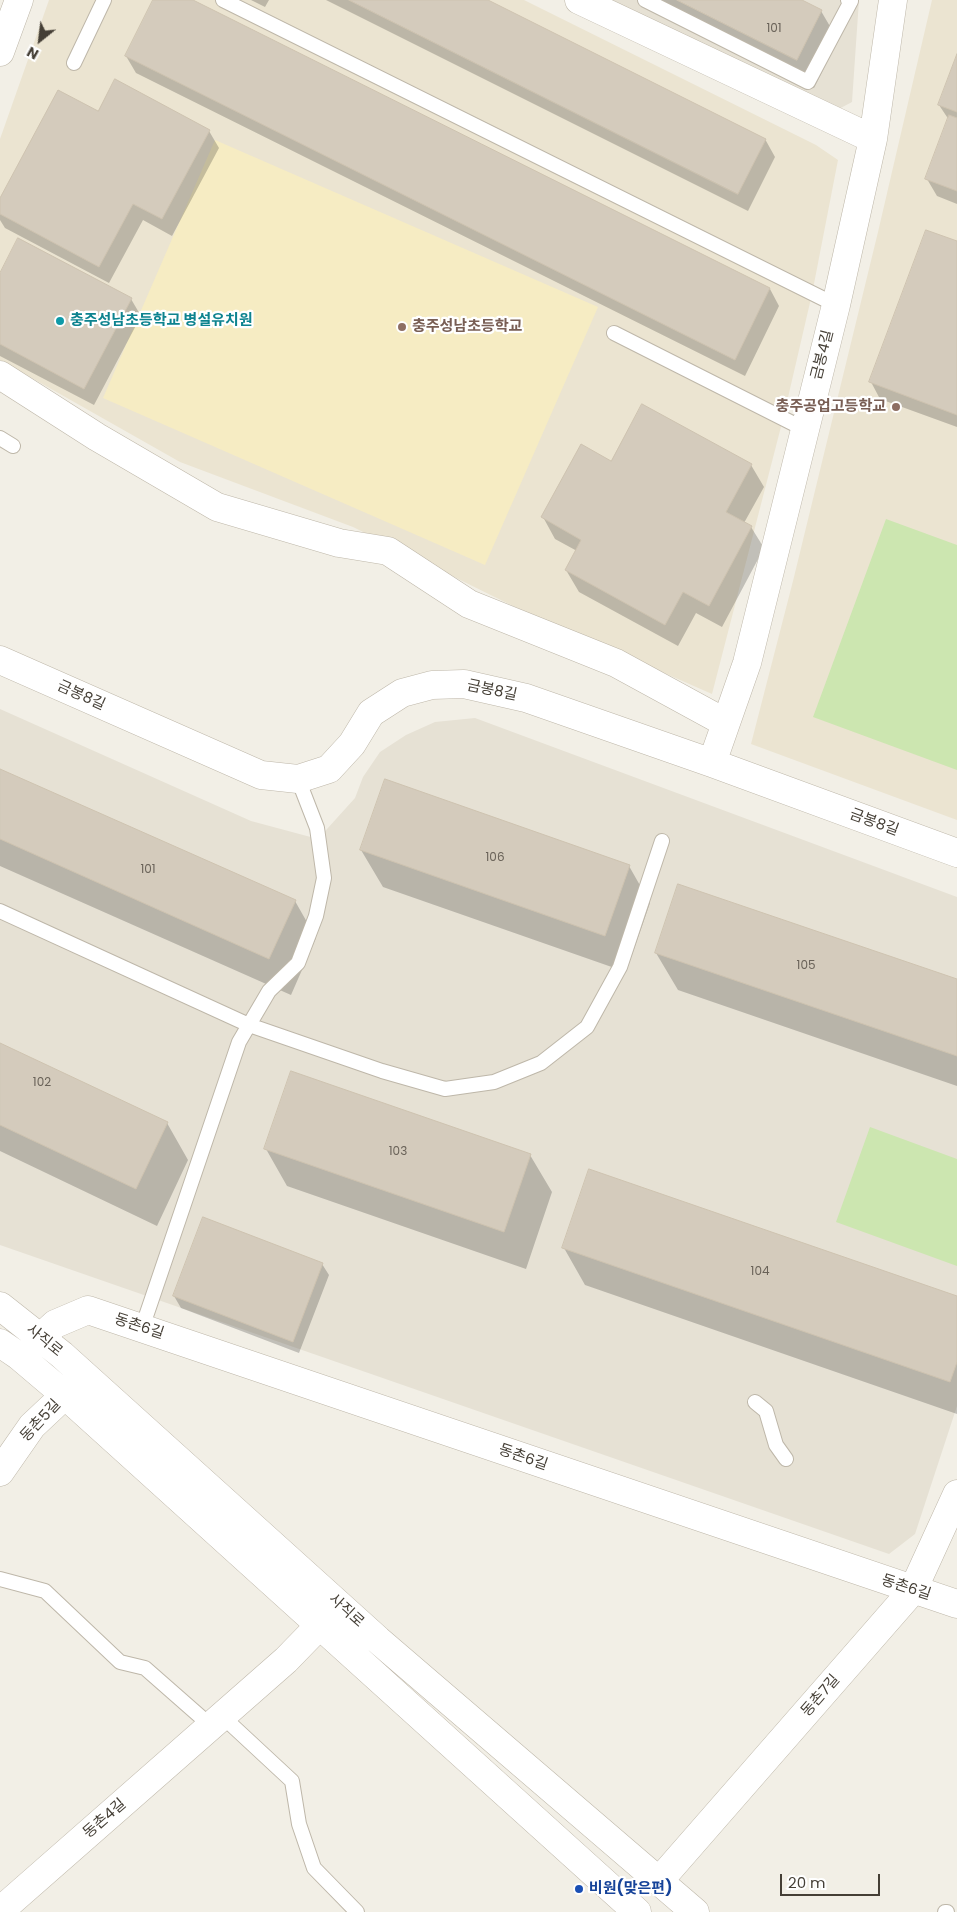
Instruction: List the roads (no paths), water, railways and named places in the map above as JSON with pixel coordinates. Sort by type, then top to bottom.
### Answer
[{"type":"street","points":[[0,52],[18,0]]},
{"type":"street","points":[[579,0],[873,139]]},
{"type":"street","name":"금봉4길","points":[[712,763],[747,663],[836,306],[873,139],[892,0]]},
{"type":"street","points":[[0,375],[97,436],[218,507],[339,543],[388,551],[469,604],[616,663],[726,723]]},
{"type":"street","name":"금봉8길","points":[[0,660],[261,775],[298,779],[329,769],[352,744],[371,713],[402,693],[432,685],[464,684],[526,698],[712,763],[957,854]]},
{"type":"street","name":"사직로","points":[[0,1306],[62,1355],[378,1640],[695,1912]]},
{"type":"street","name":"동촌6길","points":[[40,1338],[55,1324],[88,1310],[957,1604]]},
{"type":"street","name":"사직로","points":[[0,1342],[65,1395],[635,1911]]},
{"type":"street","name":"동촌5길","points":[[0,1472],[32,1426],[65,1395]]},
{"type":"street","name":"동촌7길","points":[[659,1881],[913,1590],[957,1494]]},
{"type":"street","name":"동촌4길","points":[[0,1911],[286,1660],[318,1626]]},
{"type":"lane","points":[[74,63],[104,0]]},
{"type":"lane","points":[[223,0],[836,306]]},
{"type":"lane","points":[[645,0],[808,82],[851,1],[848,0]]},
{"type":"lane","points":[[614,333],[804,429]]},
{"type":"lane","points":[[0,438],[13,446]]},
{"type":"lane","points":[[142,1328],[239,1042],[269,991],[298,963],[316,916],[324,878],[317,828],[298,779]]},
{"type":"lane","points":[[0,911],[249,1025],[382,1071],[445,1089],[494,1082],[541,1063],[587,1027],[620,967],[662,841]]},
{"type":"lane","points":[[755,1402],[766,1411],[776,1445],[786,1459]]},
{"type":"lane","points":[[0,1579],[45,1591],[120,1662],[145,1668],[292,1781],[299,1824],[314,1868],[358,1912]]},
{"type":"place","name":"충주성남초등학교 병설유치원","points":[[60,321]]},
{"type":"place","name":"충주성남초등학교","points":[[402,327]]},
{"type":"place","name":"충주공업고등학교","points":[[896,407]]},
{"type":"place","name":"비원(맞은편)","points":[[579,1889]]}]
